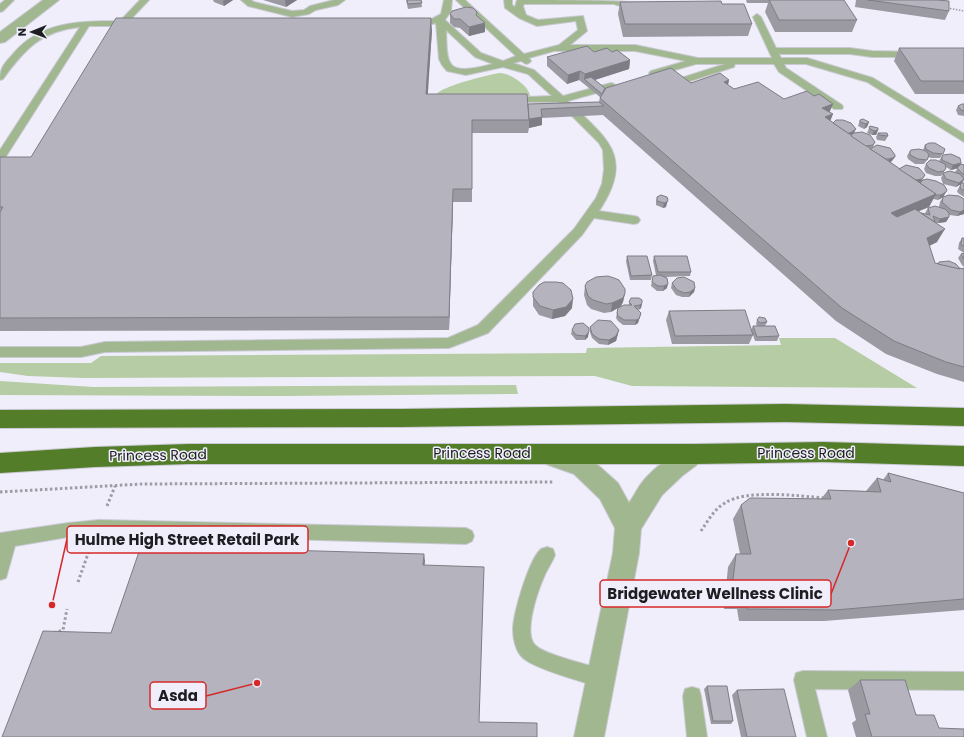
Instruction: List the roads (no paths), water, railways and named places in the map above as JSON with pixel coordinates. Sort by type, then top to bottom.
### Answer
[{"type":"highway","points":[[0,419],[401,418],[770,413],[964,417]]},
{"type":"highway","name":"Princess Road","points":[[0,463],[95,457],[190,454],[694,454],[823,452],[960,457]]},
{"type":"street","points":[[0,39],[52,0]]},
{"type":"street","points":[[541,453],[582,466],[609,491],[628,527]]},
{"type":"street","points":[[589,737],[626,553],[628,527],[653,487],[673,469],[694,454]]},
{"type":"lane","points":[[0,9],[10,0]]},
{"type":"lane","points":[[122,24],[145,0]]},
{"type":"lane","points":[[245,0],[251,4],[292,14],[306,12],[313,8],[335,3],[341,0]]},
{"type":"lane","points":[[448,0],[446,10],[440,20],[444,58],[451,70],[463,72],[472,71],[542,50],[561,48],[635,48],[696,60],[807,61],[870,80],[964,139]]},
{"type":"lane","points":[[460,0],[530,65],[531,72]]},
{"type":"lane","points":[[508,0],[508,6],[522,16],[536,23],[580,18],[583,30],[561,48]]},
{"type":"lane","points":[[522,16],[518,6],[521,1],[615,1],[622,4],[645,4]]},
{"type":"lane","points":[[757,17],[782,70],[838,107]]},
{"type":"lane","points":[[0,352],[81,352],[105,347],[449,343],[483,329],[578,232],[592,214],[601,199],[610,177],[608,150],[603,141],[561,99],[531,72],[478,54],[440,20],[422,22]]},
{"type":"lane","points":[[0,76],[18,54],[36,38],[46,32],[64,26],[86,24],[138,24]]},
{"type":"lane","points":[[0,158],[86,24]]},
{"type":"lane","points":[[773,51],[850,51],[872,54],[926,54]]},
{"type":"lane","points":[[643,77],[696,60]]},
{"type":"lane","points":[[684,80],[745,60]]},
{"type":"lane","points":[[526,100],[561,99],[582,95],[620,84]]},
{"type":"lane","points":[[592,214],[634,220]]},
{"type":"lane","points":[[0,572],[4,541],[99,526],[466,536]]},
{"type":"lane","points":[[547,555],[536,572],[525,610],[522,630],[525,646],[534,655],[600,678]]},
{"type":"lane","points":[[817,737],[803,680],[964,681]]},
{"type":"lane","points":[[692,696],[697,737]]},
{"type":"place","name":"Bridgewater Wellness Clinic","points":[[851,543]]},
{"type":"place","name":"Hulme High Street Retail Park","points":[[52,605]]},
{"type":"place","name":"Asda","points":[[257,683]]}]
